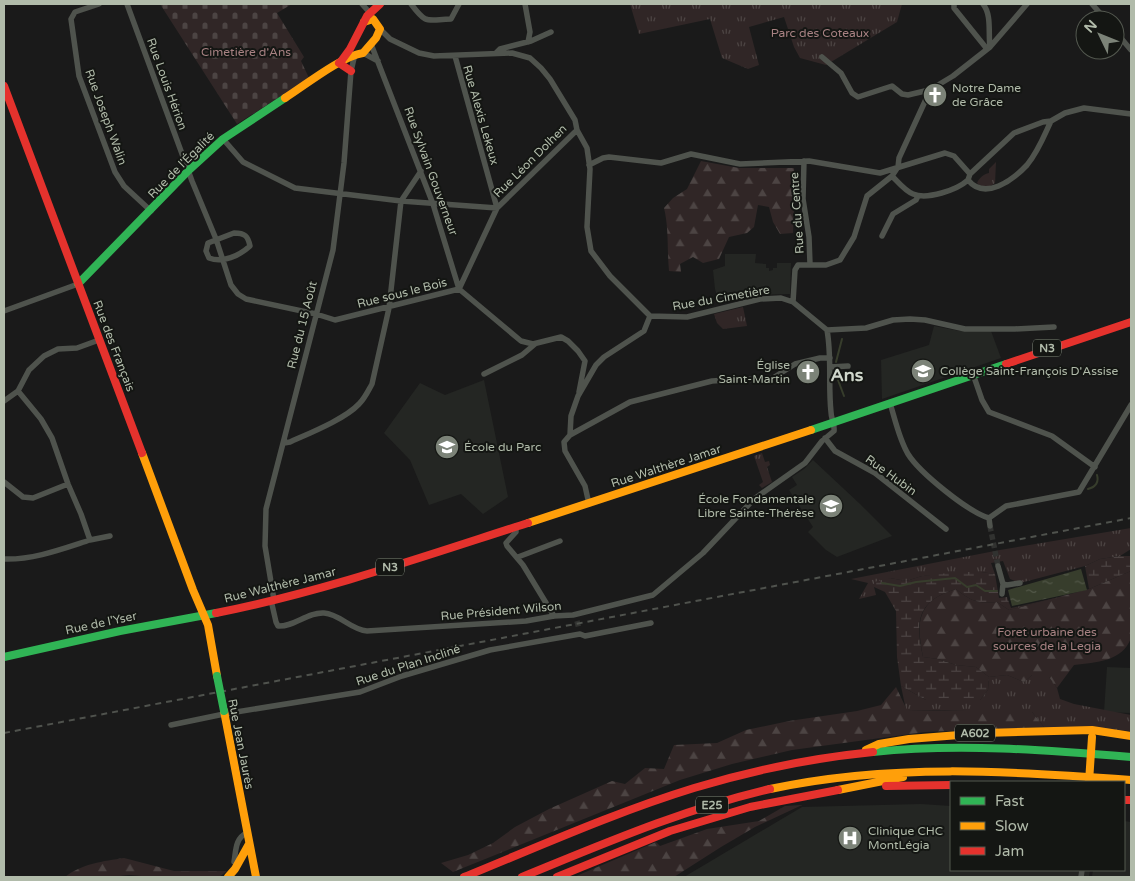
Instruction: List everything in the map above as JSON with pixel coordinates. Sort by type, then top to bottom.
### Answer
[{"type":"main road","name":"Rue de l'Égalité","points":[[78,284],[189,170],[223,139],[356,52],[364,22],[380,4]]},
{"type":"main road","points":[[356,52],[374,41],[380,29],[370,13]]},
{"type":"main road","points":[[364,22],[369,19],[375,21]]},
{"type":"main road","points":[[339,63],[344,64],[351,71]]},
{"type":"main road","name":"Rue des Français","points":[[4,86],[203,614]]},
{"type":"main road","name":"Rue Walthère Jamar","points":[[203,614],[273,600],[335,584],[589,504],[1131,322]]},
{"type":"main road","name":"Rue de l'Yser","points":[[4,657],[203,614]]},
{"type":"main road","name":"Rue Jean Jaurès","points":[[203,614],[208,625],[256,877]]},
{"type":"main road","points":[[1089,781],[1092,734]]},
{"type":"main road","name":"A602","points":[[861,753],[879,744],[943,735],[1092,734],[1131,736]]},
{"type":"main road","name":"E25","points":[[464,877],[630,810],[691,788],[773,767],[861,753],[944,748],[1131,757]]},
{"type":"main road","name":"E25","points":[[522,877],[642,828],[716,803],[785,786],[912,771],[968,770],[1131,780]]},
{"type":"main road","points":[[558,877],[670,831],[724,814],[750,807],[902,778],[912,771]]},
{"type":"main road","points":[[830,791],[909,784],[950,785]]},
{"type":"main road","points":[[228,877],[235,869],[249,844]]},
{"type":"main road","points":[[564,877],[600,860]]},
{"type":"street","name":"Rue Joseph Walin","points":[[98,4],[75,12],[71,19],[79,76],[115,172],[124,186],[151,211]]},
{"type":"street","name":"Rue Louis Hérion","points":[[127,4],[223,260]]},
{"type":"street","points":[[362,4],[370,13]]},
{"type":"street","points":[[411,4],[422,18],[426,20],[451,19],[459,4]]},
{"type":"street","points":[[525,4],[530,32],[528,42]]},
{"type":"street","points":[[954,4],[954,8],[988,48]]},
{"type":"street","points":[[983,4],[989,20],[988,48]]},
{"type":"street","points":[[1027,4],[988,48],[932,91],[908,137],[899,158],[898,167],[892,176],[867,196],[854,237],[840,260],[831,264],[798,265],[795,270],[794,302],[827,330],[866,328],[894,320],[910,319],[971,329],[1054,327]]},
{"type":"street","points":[[380,29],[387,37],[419,53],[434,56],[496,52],[524,55],[541,68],[550,79],[575,120],[577,130],[587,148],[589,165],[587,227],[591,251],[610,276],[650,316],[644,331],[596,365],[578,396],[570,416],[570,434]]},
{"type":"street","points":[[496,52],[500,49],[528,42],[551,32]]},
{"type":"street","points":[[374,41],[387,37]]},
{"type":"street","name":"Rue Sylvain Gouverneur","points":[[374,41],[378,61],[433,204],[459,289]]},
{"type":"street","points":[[356,52],[378,61]]},
{"type":"street","name":"Rue du 15 Août","points":[[308,615],[283,626],[278,626],[276,622],[265,546],[266,509],[333,250],[341,194],[351,71],[356,52]]},
{"type":"street","name":"Rue Alexis Lekeux","points":[[455,56],[497,208]]},
{"type":"street","points":[[822,57],[841,73],[852,93],[858,97],[892,86],[902,94],[908,95],[932,91]]},
{"type":"street","points":[[892,176],[911,194],[923,197],[964,184],[1014,133],[1036,124],[1051,121],[1065,112],[1084,108],[1131,114]]},
{"type":"street","points":[[589,165],[603,158],[610,157],[661,163],[691,154],[740,164],[804,161],[880,173],[945,153],[954,156],[979,189],[989,190],[1016,175],[1027,164],[1042,141],[1051,121]]},
{"type":"street","name":"Rue Léon Dolhen","points":[[459,289],[497,208],[577,130]]},
{"type":"street","points":[[223,139],[243,162],[295,188],[401,201],[497,208]]},
{"type":"street","name":"Rue du Centre","points":[[804,161],[803,199],[809,237],[810,264]]},
{"type":"street","points":[[284,443],[290,442],[350,412],[365,398],[372,384],[389,308],[401,201],[420,171]]},
{"type":"street","points":[[882,236],[893,214],[916,200],[918,196]]},
{"type":"street","points":[[234,233],[242,233],[248,237],[250,246],[243,252],[218,261],[209,258],[206,251],[208,243],[216,239],[234,233]]},
{"type":"street","name":"Rue sous le Bois","points":[[223,260],[231,285],[238,294],[246,299],[316,314],[334,320],[389,308],[459,289],[521,341],[535,344]]},
{"type":"street","points":[[4,311],[78,284]]},
{"type":"street","name":"Rue du Cimetière","points":[[650,316],[687,317],[760,299],[781,298],[794,302]]},
{"type":"street","points":[[827,330],[833,422]]},
{"type":"street","points":[[484,374],[522,355],[535,344],[561,337],[578,351],[585,361],[578,396]]},
{"type":"street","points":[[4,401],[18,391],[29,370],[44,356],[58,349],[77,348],[99,340]]},
{"type":"street","points":[[589,504],[585,486],[565,451],[564,442],[570,434],[630,402],[712,381],[764,380],[772,378],[794,364],[820,358],[830,358]]},
{"type":"street","points":[[830,367],[848,366]]},
{"type":"street","points":[[973,374],[982,400],[989,412],[1052,436],[1095,467]]},
{"type":"street","points":[[18,391],[41,419],[52,438],[90,540]]},
{"type":"street","points":[[890,403],[906,449],[913,460],[940,486],[978,514],[989,518]]},
{"type":"street","points":[[989,518],[1006,506],[1079,492],[1131,404]]},
{"type":"street","name":"Rue Président Wilson","points":[[308,615],[330,614],[359,630],[367,631],[521,622],[554,616],[577,618],[653,595],[703,553],[754,499],[806,463],[825,438],[834,431],[833,422]]},
{"type":"street","name":"Rue Hubin","points":[[825,438],[835,451],[875,473],[946,529]]},
{"type":"street","points":[[4,482],[23,497],[28,498],[33,498],[68,484]]},
{"type":"street","points":[[989,518],[990,526]]},
{"type":"street","points":[[516,526],[514,536],[506,543],[518,557],[554,616]]},
{"type":"street","points":[[4,559],[17,559],[52,552],[110,536]]},
{"type":"street","points":[[518,557],[560,541]]},
{"type":"street","points":[[998,566],[1003,584],[1002,594]]},
{"type":"street","points":[[1003,584],[1020,583]]},
{"type":"street","name":"Rue du Plan Incliné","points":[[171,725],[224,712],[360,692],[402,676],[490,650],[579,632],[585,636],[651,623]]},
{"type":"street","points":[[234,862],[237,842],[247,832]]},
{"type":"shaded area","points":[[725,254],[756,254],[755,263],[766,264],[766,268],[769,268],[769,271],[777,268],[777,263],[791,263],[790,294],[757,295],[719,303],[713,270],[725,266]]},
{"type":"shaded area","name":"Collège Saint-François D'Assise","points":[[934,326],[960,331],[991,331],[1001,358],[882,399],[881,360],[929,345]]},
{"type":"shaded area","name":"École du Parc","points":[[484,380],[508,497],[483,514],[461,494],[429,505],[410,460],[384,433],[420,383],[445,395]]},
{"type":"shaded area","name":"École Fondamentale Libre Sainte-Thérèse","points":[[813,460],[892,536],[837,557],[826,550],[808,532],[813,527],[789,490],[797,485],[792,477]]},
{"type":"shaded area","points":[[1107,667],[1131,668],[1131,713],[1104,712]]},
{"type":"shaded area","name":"Clinique CHC MontLégia","points":[[921,804],[950,806],[950,871],[1090,871],[1089,877],[684,877],[802,807]]},
{"type":"shaded area","points":[[1125,821],[1131,822],[1131,877],[1092,877],[1093,871],[1125,871]]},
{"type":"green space","name":"Cimetière d'Ans","points":[[160,4],[292,4],[277,13],[304,57],[301,61],[309,78],[237,124]]},
{"type":"green space","name":"Parc des Coteaux","points":[[630,4],[902,4],[897,22],[826,65],[800,58],[794,47],[784,17],[749,27],[759,65],[748,69],[722,58],[710,19],[639,34]]},
{"type":"green space","points":[[701,161],[739,168],[794,168],[793,233],[780,234],[773,222],[769,207],[758,205],[754,227],[747,233],[729,237],[719,259],[703,263],[693,257],[680,264],[681,272],[669,271],[664,208],[673,198],[687,189]]},
{"type":"green space","points":[[996,162],[995,183],[988,187],[979,185],[977,183],[979,179],[989,173],[989,169]]},
{"type":"green space","points":[[743,307],[747,326],[723,329],[717,323],[714,314]]},
{"type":"green space","points":[[762,453],[765,462],[769,461],[770,465],[767,467],[772,482],[762,488],[759,485],[763,482],[754,456]]},
{"type":"green space","points":[[1131,528],[1131,549],[1120,556],[1100,559],[1085,566],[1020,583],[1010,579],[1003,561],[991,563],[995,574],[981,572],[922,576],[906,581],[890,578],[874,587],[876,595],[859,599],[868,583],[851,579],[1000,550]]},
{"type":"green space","points":[[1131,556],[1131,571],[1089,589],[1085,566],[1100,559]]},
{"type":"green space","name":"Foret urbaine des sources de la Legia","points":[[1131,571],[1131,638],[1127,646],[1115,656],[1107,659],[1074,665],[1057,688],[1049,677],[1040,684],[1032,675],[1024,682],[1007,675],[989,677],[976,667],[956,665],[938,659],[923,657],[920,633],[922,614],[933,600],[943,594],[956,589],[975,601],[997,602],[1009,610],[1089,589]]},
{"type":"green space","points":[[957,572],[995,574],[999,598],[1007,597],[1011,608],[1069,595],[1009,610],[997,602],[975,601],[956,589],[933,600],[926,606],[920,623],[919,633],[923,657],[938,659],[956,665],[976,667],[989,677],[988,690],[980,700],[926,700],[901,686],[897,657],[896,611],[885,592],[874,587],[874,582],[890,578],[906,581],[922,576]]},
{"type":"green space","points":[[1007,675],[1024,682],[1032,675],[1049,677],[1057,688],[1060,699],[1074,704],[1131,715],[1131,731],[1044,727],[1032,712],[906,710],[901,686],[926,700],[980,700],[988,690],[989,677]]},
{"type":"green space","points":[[896,687],[907,710],[1017,709],[1032,712],[1044,727],[925,732],[792,750],[732,764],[680,780],[453,872],[441,863],[468,855],[493,843],[515,827],[549,809],[612,781],[625,784],[645,768],[664,769],[674,745],[717,743],[746,730],[789,721],[857,711],[881,705]]},
{"type":"green space","points":[[802,805],[755,827],[674,877],[574,877],[656,842],[660,846],[707,829],[759,821],[785,806]]},
{"type":"green space","points":[[124,858],[174,871],[227,871],[219,877],[129,875],[65,877],[85,866]]},
{"type":"water","points":[[1081,569],[1087,590],[1012,606],[1008,590]]},
{"type":"waterway","points":[[836,362],[842,339]]},
{"type":"waterway","points":[[836,368],[844,396]]},
{"type":"waterway","points":[[1088,489],[1096,484],[1098,480],[1097,475]]},
{"type":"waterway","points":[[882,583],[900,586],[916,582],[955,578],[967,587],[976,585],[985,591],[997,591]]},
{"type":"tunnel","points":[[990,526],[998,566]]},
{"type":"tunnel","points":[[577,621],[579,629]]},
{"type":"railway","points":[[4,733],[1131,518]]},
{"type":"traffic: fast","points":[[78,284],[189,170],[223,139],[285,98]]},
{"type":"traffic: fast","points":[[811,430],[1006,364]]},
{"type":"traffic: fast","points":[[4,657],[120,631],[216,613]]},
{"type":"traffic: fast","points":[[217,676],[224,711]]},
{"type":"traffic: fast","points":[[873,752],[905,749],[970,748],[1034,750],[1131,757]]},
{"type":"traffic: slow","points":[[285,98],[334,65],[354,55],[363,53],[376,38],[380,29],[373,19],[364,22]]},
{"type":"traffic: slow","points":[[528,523],[811,430]]},
{"type":"traffic: slow","points":[[142,453],[208,625],[217,676]]},
{"type":"traffic: slow","points":[[224,711],[256,877]]},
{"type":"traffic: slow","points":[[866,750],[879,744],[909,739],[984,733],[1092,730],[1131,736]]},
{"type":"traffic: slow","points":[[1089,781],[1092,737]]},
{"type":"traffic: slow","points":[[770,789],[860,775],[905,772],[995,772],[1131,780]]},
{"type":"traffic: slow","points":[[838,790],[903,777]]},
{"type":"traffic: slow","points":[[228,877],[235,869],[249,844]]},
{"type":"traffic: jam","points":[[342,60],[350,49],[367,16],[380,4]]},
{"type":"traffic: jam","points":[[339,63],[351,71]]},
{"type":"traffic: jam","points":[[4,86],[142,453]]},
{"type":"traffic: jam","points":[[1006,364],[1131,322]]},
{"type":"traffic: jam","points":[[216,613],[334,584],[528,523]]},
{"type":"traffic: jam","points":[[464,877],[607,819],[694,788],[783,766],[873,752]]},
{"type":"traffic: jam","points":[[886,786],[950,785]]},
{"type":"traffic: jam","points":[[522,877],[675,817],[770,789]]},
{"type":"traffic: jam","points":[[557,877],[670,831],[750,807],[838,790]]},
{"type":"traffic: jam","points":[[1125,800],[1131,800]]},
{"type":"place","name":"Notre Dame de Grâce","points":[[935,95]]},
{"type":"place","name":"Collège Saint-François D'Assise","points":[[923,371]]},
{"type":"place","name":"Église Saint-Martin","points":[[808,372]]},
{"type":"place","name":"École du Parc","points":[[447,447]]},
{"type":"place","name":"École Fondamentale Libre Sainte-Thérèse","points":[[831,506]]},
{"type":"place","name":"Clinique CHC MontLégia","points":[[850,838]]},
{"type":"district","name":"Ans","points":[[847,375]]}]
